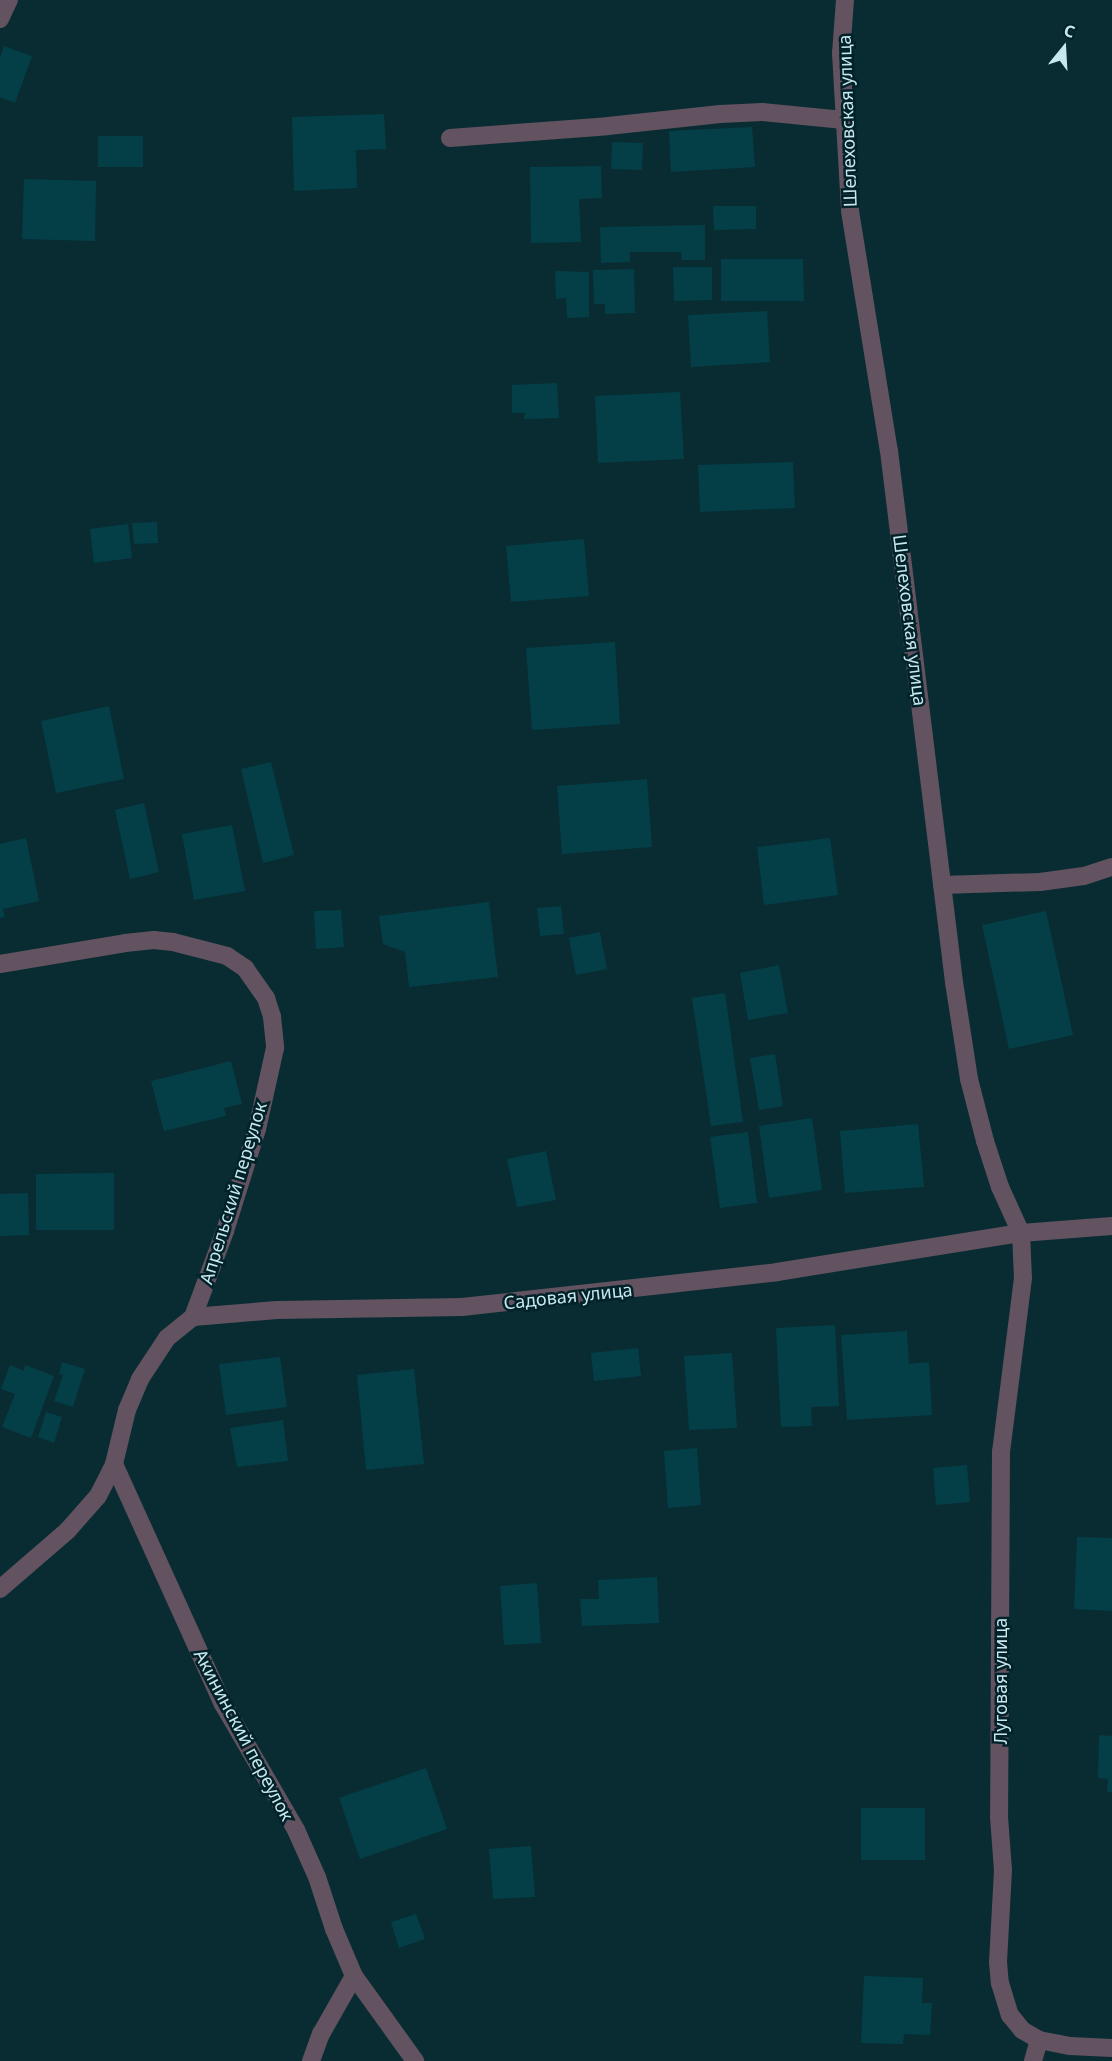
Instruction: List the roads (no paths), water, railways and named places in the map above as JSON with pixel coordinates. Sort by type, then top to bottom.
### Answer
[{"type":"street","points":[[0,19],[9,0]]},
{"type":"street","name":"Шелеховская улица","points":[[845,0],[841,53],[850,211],[889,451],[942,885],[969,1079],[997,1178],[1021,1233]]},
{"type":"street","points":[[450,138],[762,112],[844,120]]},
{"type":"street","points":[[942,885],[1040,882],[1084,876],[1112,867]]},
{"type":"street","name":"Апрельский переулок","points":[[0,964],[125,943],[154,940],[173,942],[227,956],[245,968],[267,998],[272,1017],[275,1048],[257,1129],[225,1231],[192,1317]]},
{"type":"street","name":"Садовая улица","points":[[192,1317],[277,1310],[462,1307],[777,1272],[1021,1233],[1112,1226]]},
{"type":"street","name":"Луговая улица","points":[[1021,1233],[1023,1278],[1001,1451],[999,1817],[1003,1870],[998,1962],[1000,1983],[1010,2015],[1023,2030],[1040,2040],[1070,2046],[1112,2048]]},
{"type":"street","points":[[0,1589],[85,1512],[98,1496],[114,1464],[127,1410],[140,1379],[167,1338],[192,1317]]},
{"type":"street","name":"Акининский переулок","points":[[114,1464],[223,1704],[296,1830],[317,1877],[334,1929],[354,1976],[415,2061]]},
{"type":"street","points":[[311,2061],[321,2034],[354,1976]]},
{"type":"street","points":[[1034,2061],[1040,2040]]}]
